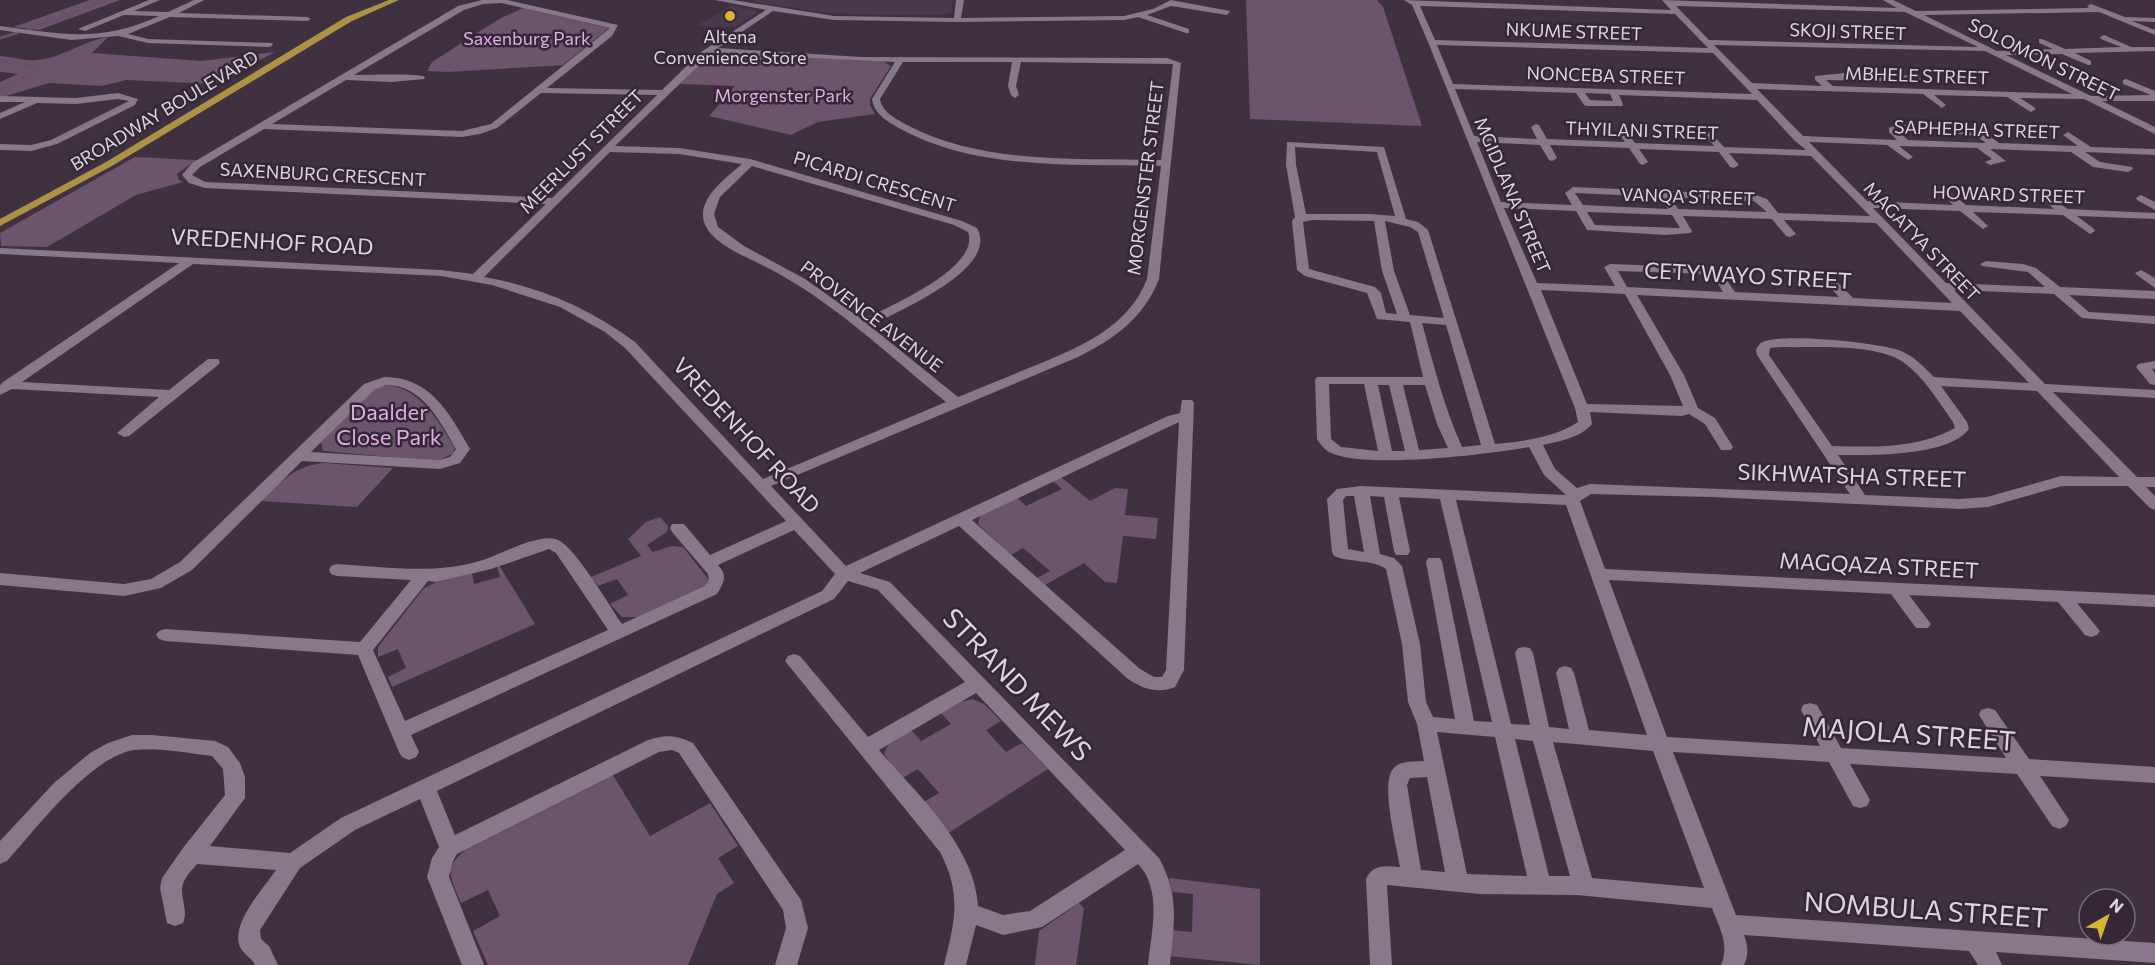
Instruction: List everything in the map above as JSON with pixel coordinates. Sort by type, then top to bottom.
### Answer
[{"type":"main road","points":[[363,12],[382,0]]},
{"type":"main road","name":"BROADWAY BOULEVARD","points":[[0,223],[109,164],[363,12],[395,0]]},
{"type":"main road","name":"BROADWAY BOULEVARD","points":[[343,24],[405,1]]},
{"type":"street","points":[[82,28],[156,0]]},
{"type":"street","points":[[0,28],[82,38],[118,34],[200,0]]},
{"type":"street","points":[[719,0],[770,10],[844,19],[1104,20],[1140,15],[1174,2],[1227,13]]},
{"type":"street","points":[[957,20],[960,0]]},
{"type":"street","points":[[1532,0],[1545,17],[1536,17]]},
{"type":"street","points":[[1598,0],[1616,20]]},
{"type":"street","points":[[1746,0],[1755,6]]},
{"type":"street","points":[[1814,0],[1824,8]]},
{"type":"street","name":"SOLOMON STREET","points":[[1887,0],[2155,131]]},
{"type":"street","points":[[2078,0],[2155,33]]},
{"type":"street","name":"SAXENBURG CRESCENT","points":[[263,126],[468,134],[494,126],[615,27],[608,24],[504,2],[483,2],[451,13],[196,165],[188,171],[187,177],[198,184],[208,185],[555,201]]},
{"type":"street","points":[[1411,2],[1606,10],[1670,5],[1911,12],[2100,10]]},
{"type":"street","name":"MGIDLANA STREET","points":[[1411,2],[1432,42],[1582,408]]},
{"type":"street","points":[[2023,2],[2065,20]]},
{"type":"street","points":[[1468,3],[1475,14]]},
{"type":"street","points":[[1959,4],[1995,20]]},
{"type":"street","name":"MAGATYA STREET","points":[[1670,5],[1811,153],[2155,505]]},
{"type":"street","points":[[1737,6],[1749,15]]},
{"type":"street","points":[[1808,8],[1818,17]]},
{"type":"street","name":"MEERLUST STREET","points":[[476,278],[662,93],[710,50],[770,10]]},
{"type":"street","points":[[123,13],[307,19]]},
{"type":"street","points":[[1140,15],[1186,31]]},
{"type":"street","points":[[2119,18],[2155,20]]},
{"type":"street","points":[[1768,33],[1791,55]]},
{"type":"street","points":[[118,34],[148,41],[268,45]]},
{"type":"street","points":[[1484,34],[1496,53]]},
{"type":"street","points":[[1557,37],[1571,57]]},
{"type":"street","points":[[2104,37],[2155,59]]},
{"type":"street","points":[[1627,38],[1649,59]]},
{"type":"street","points":[[1919,39],[1946,59]]},
{"type":"street","points":[[2042,41],[2088,63]]},
{"type":"street","name":"NKUME STREET","points":[[1432,42],[1715,51]]},
{"type":"street","name":"SKOJI STREET","points":[[1706,42],[1991,52],[2155,49]]},
{"type":"street","points":[[1856,46],[1870,57]]},
{"type":"street","name":"MORGENSTER STREET","points":[[710,50],[805,57],[1167,60],[1176,62],[1153,279],[1139,308],[1119,327],[1090,346],[761,485]]},
{"type":"street","points":[[901,59],[876,99],[876,104],[885,114],[911,131],[985,154],[1167,163]]},
{"type":"street","points":[[1016,95],[1012,86],[1017,59]]},
{"type":"street","points":[[1832,89],[1818,78],[1845,76],[1917,80]]},
{"type":"street","points":[[345,77],[392,79],[421,77]]},
{"type":"street","points":[[1508,79],[1517,89],[1521,101]]},
{"type":"street","points":[[1898,79],[1914,92]]},
{"type":"street","points":[[2126,82],[2155,96]]},
{"type":"street","points":[[1980,83],[1998,94]]},
{"type":"street","points":[[1668,84],[1676,94]]},
{"type":"street","name":"NONCEBA STREET","points":[[1450,86],[1579,91],[1587,103],[1620,104],[1612,92],[1760,98]]},
{"type":"street","name":"MBHELE STREET","points":[[1749,86],[2084,98],[2155,96]]},
{"type":"street","points":[[1843,89],[1857,102]]},
{"type":"street","points":[[539,90],[662,93]]},
{"type":"street","points":[[1925,92],[1942,105]]},
{"type":"street","points":[[2010,95],[2031,109]]},
{"type":"street","points":[[0,99],[76,101],[118,96],[134,99],[132,103],[54,142],[31,148],[0,147]]},
{"type":"street","points":[[0,116],[35,100]]},
{"type":"street","points":[[1536,127],[1552,158]]},
{"type":"street","points":[[1906,143],[1892,130],[1913,128]]},
{"type":"street","points":[[1954,130],[1977,132],[1996,146]]},
{"type":"street","points":[[1622,131],[1642,162]]},
{"type":"street","points":[[1710,135],[1734,165]]},
{"type":"street","points":[[2068,135],[2089,150]]},
{"type":"street","name":"THYILANI STREET","points":[[1471,139],[1811,153]]},
{"type":"street","name":"SAPHEPHA STREET","points":[[1798,139],[2155,152]]},
{"type":"street","points":[[1889,142],[1908,158]]},
{"type":"street","points":[[1301,218],[1291,165],[1290,144],[1381,149],[1394,201],[1402,221]]},
{"type":"street","points":[[1980,146],[2001,161],[1990,162]]},
{"type":"street","name":"PICARDI CRESCENT","points":[[607,149],[679,152],[750,162],[958,223],[973,230],[976,239],[974,249],[968,261],[956,274],[860,327]]},
{"type":"street","points":[[2073,149],[2097,165],[2128,169]]},
{"type":"street","name":"PROVENCE AVENUE","points":[[750,162],[711,202],[708,211],[710,224],[728,241],[804,284],[956,403]]},
{"type":"street","points":[[1663,193],[1688,231],[1593,228],[1588,226],[1570,193],[1573,190],[1663,193],[1756,198],[1762,201],[1790,234]]},
{"type":"street","points":[[1943,190],[1983,226]]},
{"type":"street","points":[[2045,196],[2090,231]]},
{"type":"street","points":[[2141,198],[2155,207]]},
{"type":"street","name":"VANQA STREET","points":[[1497,204],[1877,220]]},
{"type":"street","name":"HOWARD STREET","points":[[1861,204],[2155,216]]},
{"type":"street","points":[[1451,322],[1381,316],[1375,293],[1371,290],[1309,274],[1303,270],[1296,223],[1301,218],[1379,219],[1415,224],[1423,230],[1490,450]]},
{"type":"street","points":[[1379,219],[1388,271],[1410,319],[1444,426],[1453,438],[1457,453]]},
{"type":"street","name":"VREDENHOF ROAD","points":[[0,251],[441,273],[518,287],[559,301],[589,315],[630,345],[844,574]]},
{"type":"street","points":[[4,388],[190,261]]},
{"type":"street","points":[[1986,264],[2019,266],[2032,270],[2086,315],[2155,320]]},
{"type":"street","points":[[1726,447],[1710,421],[1690,409],[1677,375],[1610,267],[1710,272],[1717,274],[1732,296]]},
{"type":"street","points":[[2141,273],[2155,284]]},
{"type":"street","points":[[1824,275],[1849,301]]},
{"type":"street","name":"CETYWAYO STREET","points":[[1533,286],[1962,307]]},
{"type":"street","points":[[1942,286],[2155,295]]},
{"type":"street","points":[[1828,450],[1899,452],[1927,446],[1959,432],[1962,429],[1960,422],[1930,381],[1908,359],[1890,350],[1781,343],[1766,345],[1762,350],[1763,355],[1860,498]]},
{"type":"street","points":[[124,433],[213,362]]},
{"type":"street","points":[[2155,365],[2143,367],[2155,381]]},
{"type":"street","points":[[0,579],[124,590],[144,588],[172,576],[186,566],[297,456],[369,387],[390,380],[401,381],[436,404],[463,449],[455,460],[440,465],[297,456]]},
{"type":"street","points":[[1370,380],[1386,455]]},
{"type":"street","points":[[1395,380],[1413,455]]},
{"type":"street","points":[[1431,381],[1321,381],[1324,439],[1337,451],[1386,455],[1457,453],[1490,450],[1582,428],[1586,418],[1582,408],[1682,412],[1690,409]]},
{"type":"street","points":[[1930,381],[2155,394]]},
{"type":"street","points":[[4,388],[172,394]]},
{"type":"street","points":[[267,965],[261,953],[250,944],[249,928],[293,862],[348,824],[828,595],[844,574],[1187,410],[1174,674],[1166,683],[1151,685],[1134,674],[961,519]]},
{"type":"street","points":[[1534,441],[1551,478],[1574,498],[1660,744],[1736,943],[1736,958],[1732,965]]},
{"type":"street","name":"SIKHWATSHA STREET","points":[[1373,556],[1343,554],[1338,547],[1335,499],[1342,492],[1574,498],[1590,489],[1860,498],[1960,504],[1978,503],[2061,481],[2155,482]]},
{"type":"street","points":[[1361,492],[1373,556],[1394,566],[1410,644],[1417,702],[1426,724],[1458,882]]},
{"type":"street","points":[[1391,493],[1402,551]]},
{"type":"street","points":[[1447,495],[1540,885]]},
{"type":"street","points":[[707,562],[796,524]]},
{"type":"street","points":[[400,732],[711,590],[718,577],[678,528]]},
{"type":"street","points":[[337,570],[436,576],[485,565],[538,545],[557,544],[619,633]]},
{"type":"street","points":[[1434,562],[1467,729]]},
{"type":"street","name":"STRAND MEWS","points":[[844,574],[884,586],[1140,851],[1161,878],[1165,895],[1159,965]]},
{"type":"street","name":"MAGQAZA STREET","points":[[1601,574],[2155,601]]},
{"type":"street","points":[[364,649],[423,576]]},
{"type":"street","points":[[1896,588],[1922,624]]},
{"type":"street","points":[[2062,597],[2091,631]]},
{"type":"street","points":[[165,634],[364,649]]},
{"type":"street","points":[[364,649],[409,752]]},
{"type":"street","points":[[1524,653],[1541,735],[1584,887]]},
{"type":"street","points":[[794,661],[947,846],[961,870],[967,888],[968,912],[955,965]]},
{"type":"street","points":[[1565,673],[1581,738]]},
{"type":"street","points":[[866,748],[978,683]]},
{"type":"street","points":[[1810,710],[1860,800]]},
{"type":"street","points":[[1988,715],[2060,820]]},
{"type":"street","name":"MAJOLA STREET","points":[[1426,724],[1660,744],[2155,775]]},
{"type":"street","points":[[0,855],[89,761],[118,747],[140,742],[215,749],[228,756],[236,792],[235,798],[173,878],[171,888],[175,916]]},
{"type":"street","points":[[473,965],[438,877],[443,858],[450,848],[664,742],[680,744],[686,748],[793,907],[797,928],[786,965]]},
{"type":"street","points":[[1412,878],[1397,785],[1400,774],[1406,770],[1435,769]]},
{"type":"street","points":[[424,786],[450,848]]},
{"type":"street","points":[[968,912],[1003,925],[1034,920],[1140,851]]},
{"type":"street","points":[[190,854],[293,862]]},
{"type":"street","points":[[1380,965],[1377,879],[1382,875],[1458,882],[1584,887],[1718,899]]},
{"type":"street","name":"NOMBULA STREET","points":[[1728,924],[2155,954]]},
{"type":"street","points":[[1975,941],[1991,965]]},
{"type":"shaded area","points":[[756,0],[953,0],[951,13],[942,15],[840,14],[754,2]]},
{"type":"shaded area","points":[[732,5],[758,12],[736,27],[696,26]]},
{"type":"green space","points":[[90,0],[120,0],[39,30],[13,27]]},
{"type":"green space","points":[[1246,0],[1377,0],[1383,7],[1422,126],[1250,119]]},
{"type":"green space","name":"Saxenburg Park","points":[[523,8],[609,28],[563,65],[448,72],[427,71],[432,62],[499,19]]},
{"type":"green space","points":[[108,37],[92,53],[202,61],[275,52],[215,84],[126,80],[102,86],[49,83],[0,96],[0,82],[18,74],[0,72],[0,56],[28,60],[46,59]]},
{"type":"green space","name":"Morgenster Park","points":[[720,53],[883,61],[891,66],[870,99],[870,105],[875,114],[818,122],[791,135],[709,116],[735,86],[680,84],[707,57]]},
{"type":"green space","points":[[135,157],[196,160],[177,174],[178,179],[183,182],[136,195],[47,247],[1,246],[0,233]]},
{"type":"green space","name":"Daalder Close Park","points":[[386,385],[398,387],[419,399],[435,417],[455,448],[452,454],[437,461],[323,451],[321,442],[371,391]]},
{"type":"green space","points":[[323,463],[393,468],[357,507],[260,501],[281,481],[296,471]]},
{"type":"green space","points":[[1061,477],[1090,501],[1115,488],[1128,489],[1125,515],[1158,518],[1156,539],[1123,536],[1117,583],[1105,582],[1084,563],[1045,585],[1037,578],[1050,571],[1023,548],[1011,555],[978,524],[980,516],[1017,498],[1026,506],[1062,489],[1053,481]]},
{"type":"green space","points":[[660,517],[668,526],[667,532],[647,545],[653,552],[671,546],[683,547],[709,580],[706,587],[641,617],[622,617],[610,604],[628,595],[617,579],[598,586],[591,577],[641,556],[628,539],[646,522]]},
{"type":"green space","points":[[499,565],[535,624],[392,687],[388,677],[406,668],[398,649],[378,657],[378,647],[423,589],[434,583],[472,573],[474,584],[500,577],[497,566]]},
{"type":"green space","points":[[972,699],[984,704],[1001,721],[986,730],[1006,752],[1022,743],[1048,769],[947,834],[922,803],[939,793],[918,769],[901,779],[884,754],[888,745],[911,730],[921,741],[951,724],[941,713]]},
{"type":"green space","points":[[613,775],[650,836],[710,803],[738,846],[718,858],[734,883],[717,894],[688,965],[488,965],[473,931],[500,916],[488,890],[461,903],[452,880],[451,868],[454,862],[467,849]]},
{"type":"green space","points":[[1169,878],[1260,889],[1260,965],[1168,956],[1170,930],[1192,932],[1193,894],[1172,892]]},
{"type":"green space","points":[[1079,903],[1084,908],[1076,965],[1035,965],[1039,931]]},
{"type":"waterway","points":[[29,29],[105,0]]},
{"type":"waterway","points":[[0,38],[17,33]]},
{"type":"waterway","points":[[0,61],[33,66]]},
{"type":"waterway","points":[[0,90],[39,70]]},
{"type":"place","name":"Altena Convenience Store","points":[[730,16]]}]
